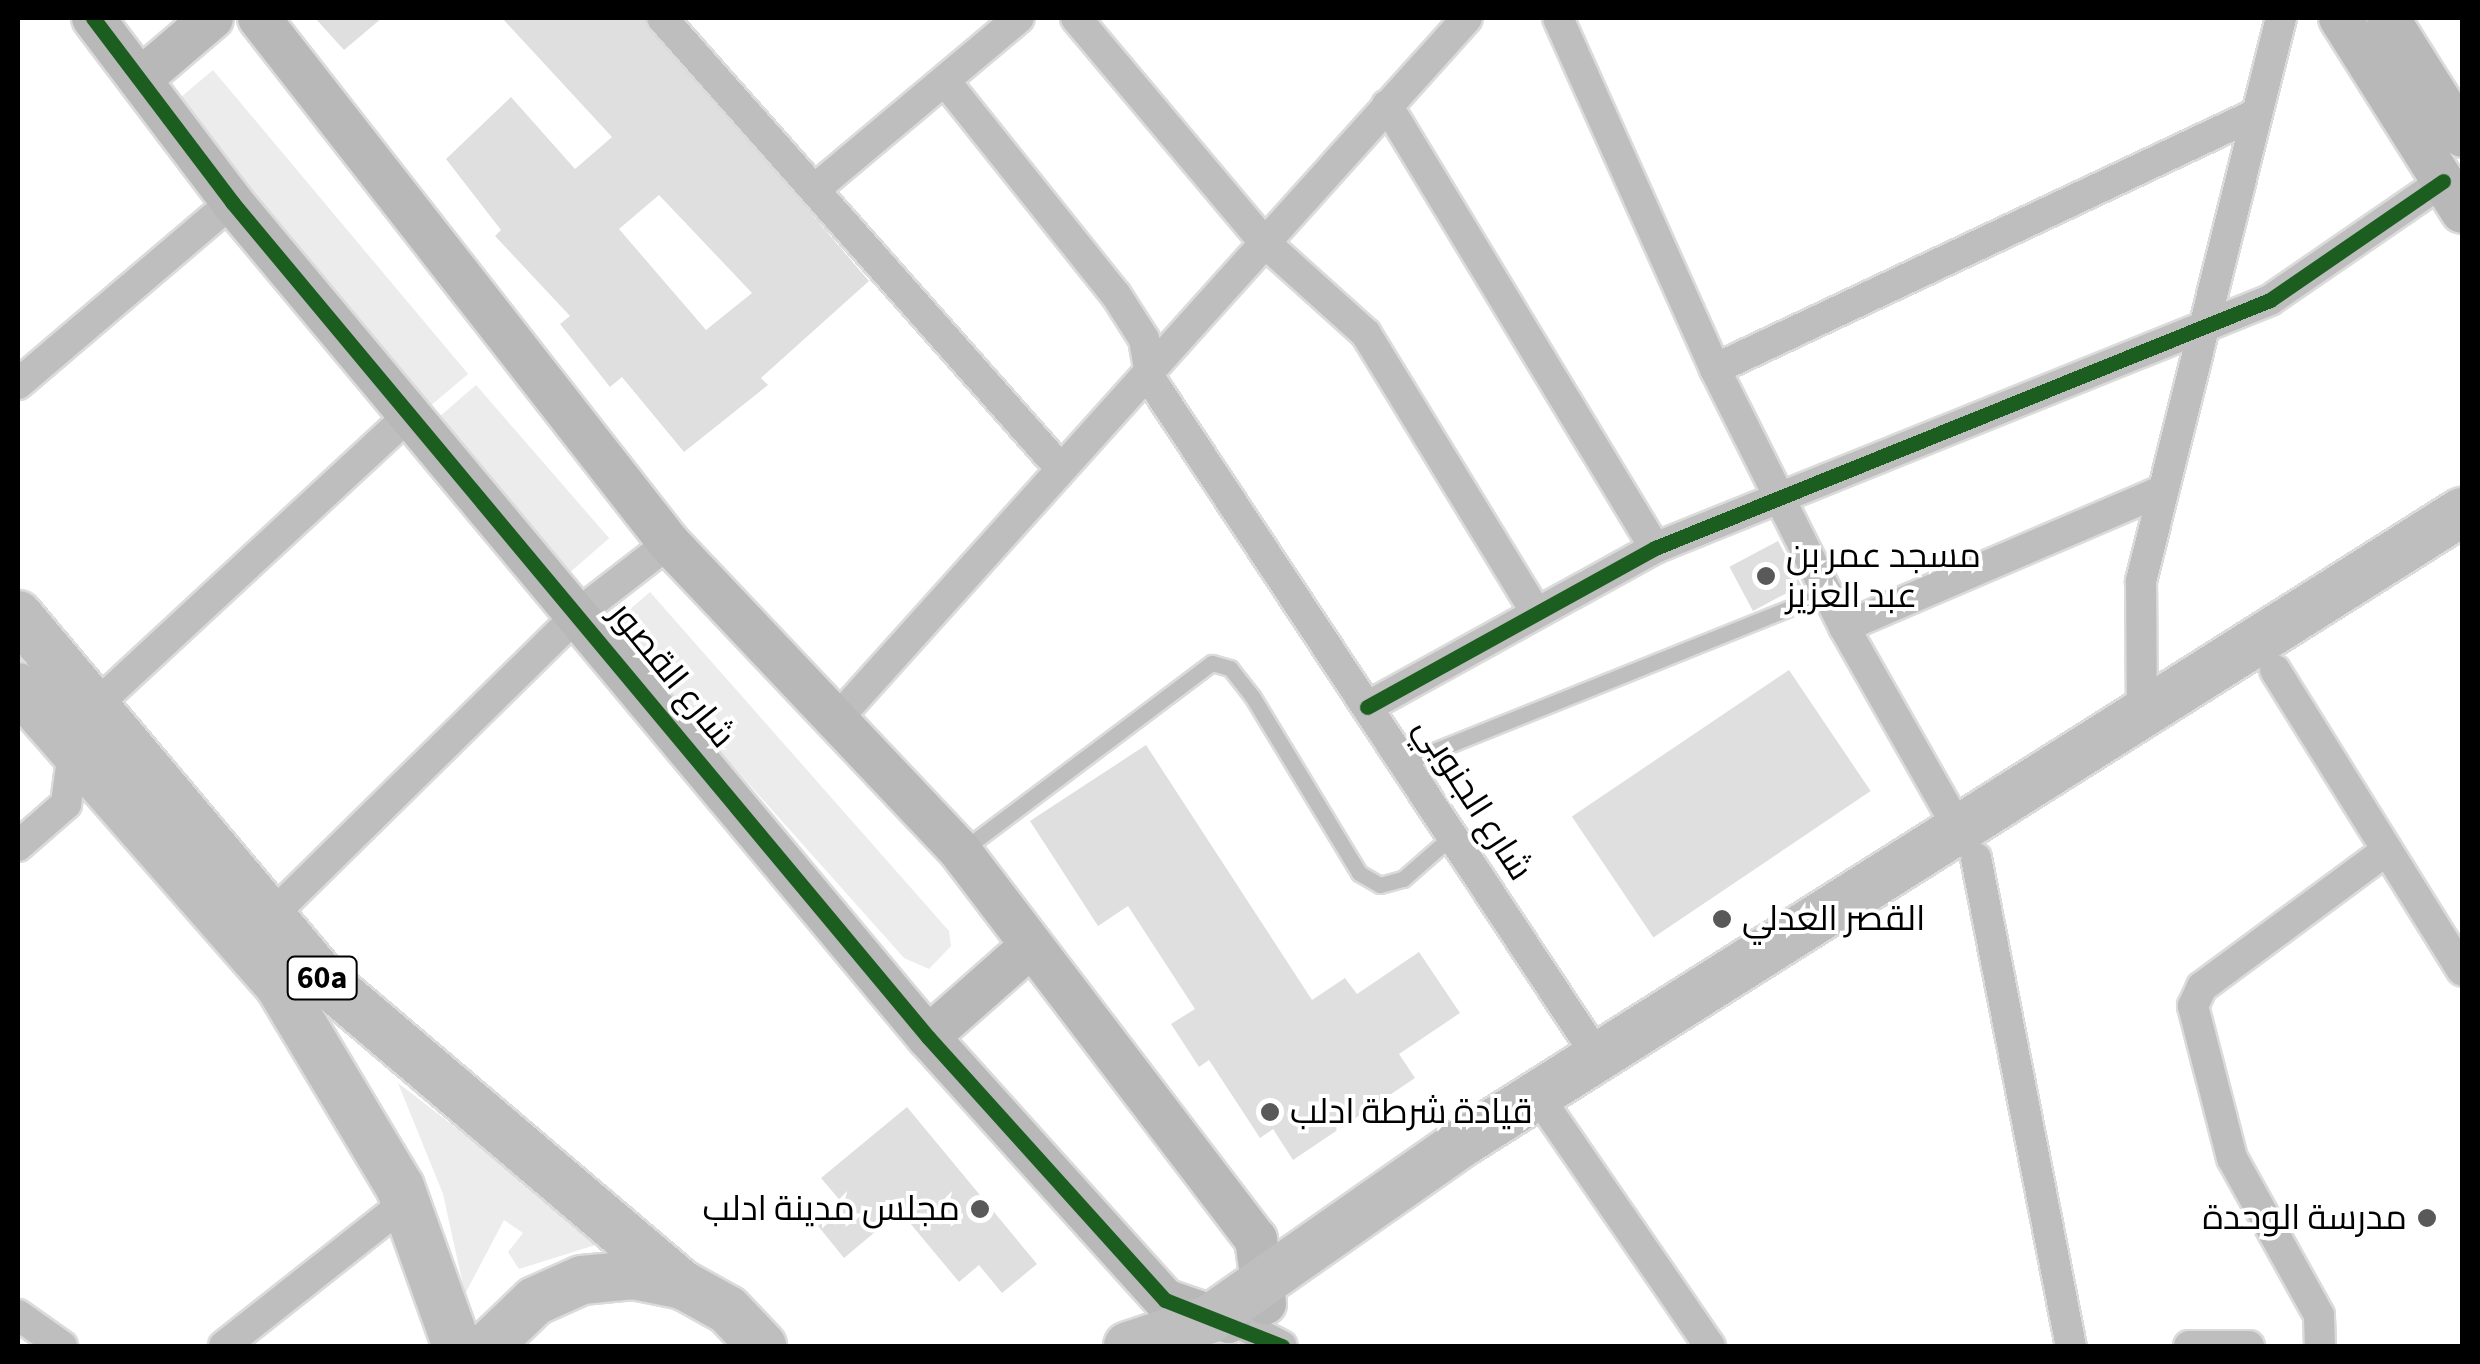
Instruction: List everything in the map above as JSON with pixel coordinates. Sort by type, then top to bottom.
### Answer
[{"type":"main road","points":[[1128,1346],[1235,1315],[1969,846],[2142,720],[2462,512]]},
{"type":"main road","points":[[1235,1315],[1599,1059],[2275,670],[2462,545]]},
{"type":"main road","name":"60a","points":[[18,615],[267,920],[411,1060],[683,1285]]},
{"type":"main road","name":"60a","points":[[18,687],[279,985],[404,1203],[457,1346]]},
{"type":"main road","points":[[488,1346],[535,1300],[582,1280],[633,1275],[683,1285],[763,1345]]},
{"type":"street","name":"شارع القصور","points":[[93,18],[143,76],[232,202],[581,611],[928,1037],[1165,1300],[1235,1315]]},
{"type":"street","points":[[143,76],[212,18]]},
{"type":"street","points":[[260,18],[669,543],[960,851],[1256,1239],[1235,1315],[1282,1346]]},
{"type":"street","points":[[662,18],[1061,469]]},
{"type":"street","points":[[815,189],[1019,18]]},
{"type":"street","points":[[1076,18],[1264,242],[1366,334],[1534,609]]},
{"type":"street","points":[[836,720],[1061,469],[1150,380],[1264,242],[1467,18]]},
{"type":"street","points":[[1558,18],[1715,369],[1780,500],[1844,627],[1969,846],[2071,1346]]},
{"type":"street","points":[[2142,720],[2141,581],[2280,18]]},
{"type":"street","points":[[1367,707],[1534,609],[1655,548],[1780,500],[2205,320],[2270,300],[2453,196],[2340,18]]},
{"type":"street","points":[[2388,18],[2462,136]]},
{"type":"street","points":[[945,82],[1116,294],[1144,338],[1150,380]]},
{"type":"street","points":[[1387,105],[1655,548]]},
{"type":"street","points":[[1715,369],[2256,114]]},
{"type":"street","points":[[18,384],[232,202]]},
{"type":"street","name":"شارع الجنوبي","points":[[1150,380],[1599,1059]]},
{"type":"street","points":[[18,846],[66,804],[73,751],[94,707],[411,414]]},
{"type":"street","points":[[1844,627],[2163,490]]},
{"type":"street","points":[[267,920],[581,611],[669,543]]},
{"type":"street","points":[[2275,670],[2462,971]]},
{"type":"street","points":[[2320,1346],[2319,1315],[2232,1158],[2193,1006],[2202,987],[2387,850]]},
{"type":"street","points":[[928,1037],[1030,947]]},
{"type":"street","points":[[1550,1112],[1710,1346]]},
{"type":"street","points":[[224,1346],[404,1203]]},
{"type":"street","points":[[18,1314],[62,1346]]},
{"type":"street","points":[[2188,1346],[2248,1346]]},
{"type":"lane","points":[[1404,763],[1827,593]]},
{"type":"lane","points":[[960,851],[1212,663],[1230,668],[1252,696],[1360,874],[1380,886],[1403,879],[1452,836]]},
{"type":"shaded area","points":[[213,70],[468,374],[430,406],[175,102]]},
{"type":"shaded area","points":[[476,385],[609,538],[570,572],[437,419]]},
{"type":"shaded area","points":[[650,592],[949,931],[951,946],[929,969],[904,958],[609,627]]},
{"type":"shaded area","points":[[398,1083],[608,1241],[519,1269],[508,1252],[523,1233],[504,1220],[465,1294],[443,1194]]},
{"type":"building","points":[[315,18],[382,18],[344,50]]},
{"type":"building","points":[[502,18],[644,18],[869,281],[761,378],[768,385],[684,452],[622,377],[610,387],[560,324],[570,316],[495,236],[501,230],[446,159],[511,97],[575,169],[612,137]],"holes":[[[659,195],[752,293],[706,330],[619,229]]]},
{"type":"building","name":"مسجد عمر بن عبد العزيز","points":[[1778,541],[1801,585],[1753,611],[1729,567]]},
{"type":"building","points":[[1789,670],[1871,791],[1653,938],[1572,817]]},
{"type":"building","points":[[1146,745],[1312,1000],[1345,978],[1357,994],[1419,952],[1460,1013],[1399,1054],[1415,1078],[1293,1160],[1273,1129],[1260,1138],[1209,1060],[1199,1067],[1171,1024],[1195,1009],[1128,906],[1098,926],[1030,821]]},
{"type":"building","points":[[907,1107],[1037,1264],[1002,1293],[979,1265],[959,1282],[900,1211],[844,1258],[818,1226],[843,1204],[821,1178]]},
{"type":"cycle path","points":[[93,18],[232,202],[928,1037],[1165,1300],[1282,1346]]},
{"type":"cycle path","points":[[1367,707],[1655,548],[2270,300],[2443,181]]},
{"type":"place","name":"مسجد عمر بن عبد العزيز","points":[[1766,576]]},
{"type":"place","name":"القصر العدلي","points":[[1722,919]]},
{"type":"place","name":"قيادة شرطة ادلب","points":[[1270,1112]]},
{"type":"place","name":"مجلس مدينة ادلب","points":[[980,1209]]},
{"type":"place","name":"مدرسة الوحدة","points":[[2427,1218]]}]
